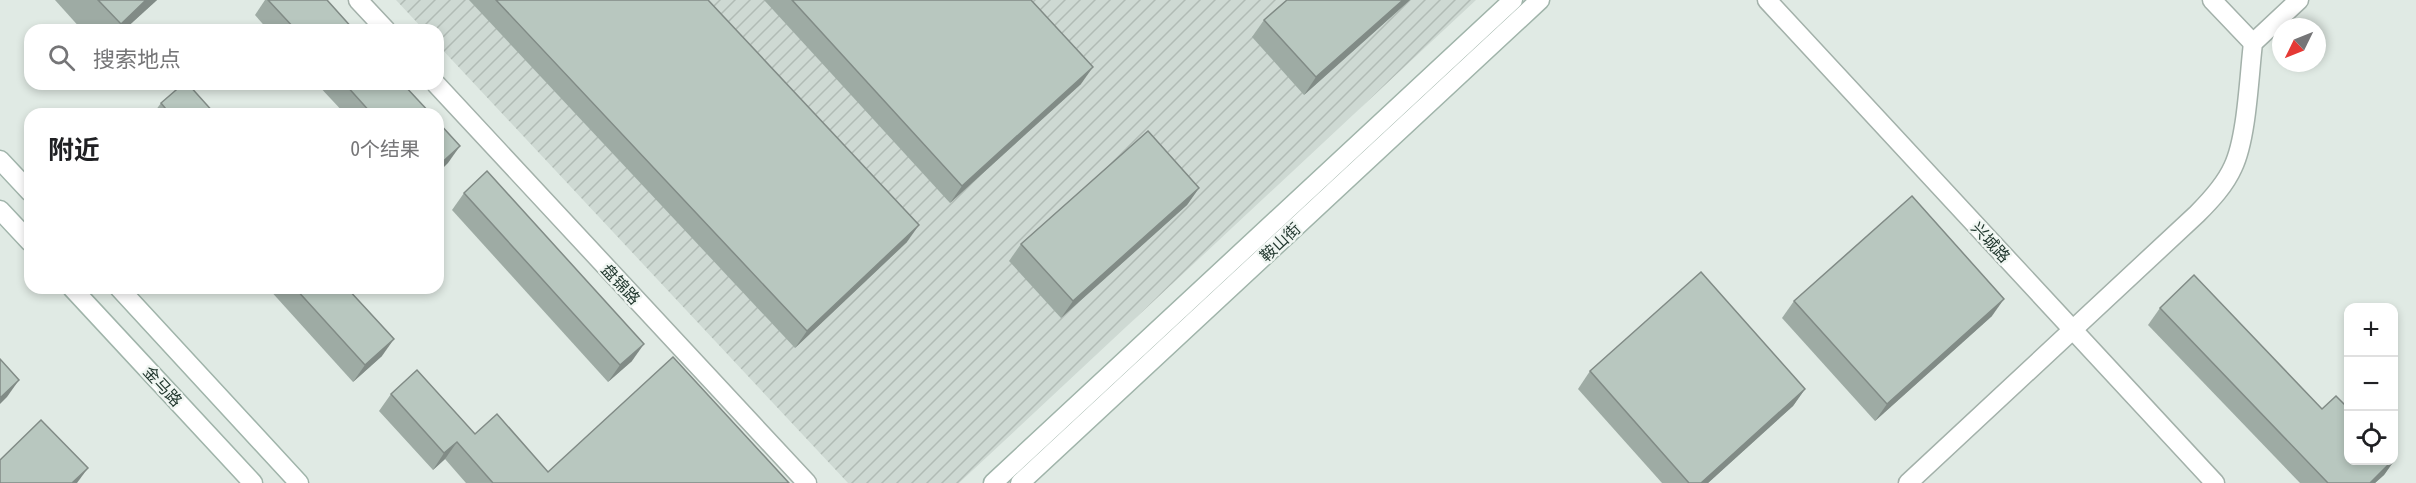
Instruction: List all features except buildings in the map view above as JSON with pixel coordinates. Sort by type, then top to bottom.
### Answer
[{"type":"street","points":[[358,0],[380,24]]},
{"type":"street","name":"鞍山街","points":[[993,483],[1513,0]]},
{"type":"street","name":"鞍山街","points":[[1020,483],[1540,0]]},
{"type":"street","name":"兴城路","points":[[1767,0],[2215,483]]},
{"type":"street","points":[[2212,0],[2253,43]]},
{"type":"street","points":[[1908,483],[2219,191],[2234,165],[2243,129],[2253,43],[2299,0]]},
{"type":"street","name":"盘锦路","points":[[442,90],[807,483]]},
{"type":"street","points":[[0,160],[24,186]]},
{"type":"street","points":[[0,210],[24,236]]},
{"type":"street","name":"金马路","points":[[78,294],[253,483]]},
{"type":"street","name":"金马路","points":[[125,294],[299,483]]},
{"type":"shaded area","points":[[396,0],[1476,0],[959,483],[848,483],[444,51],[444,24],[418,24]]}]
